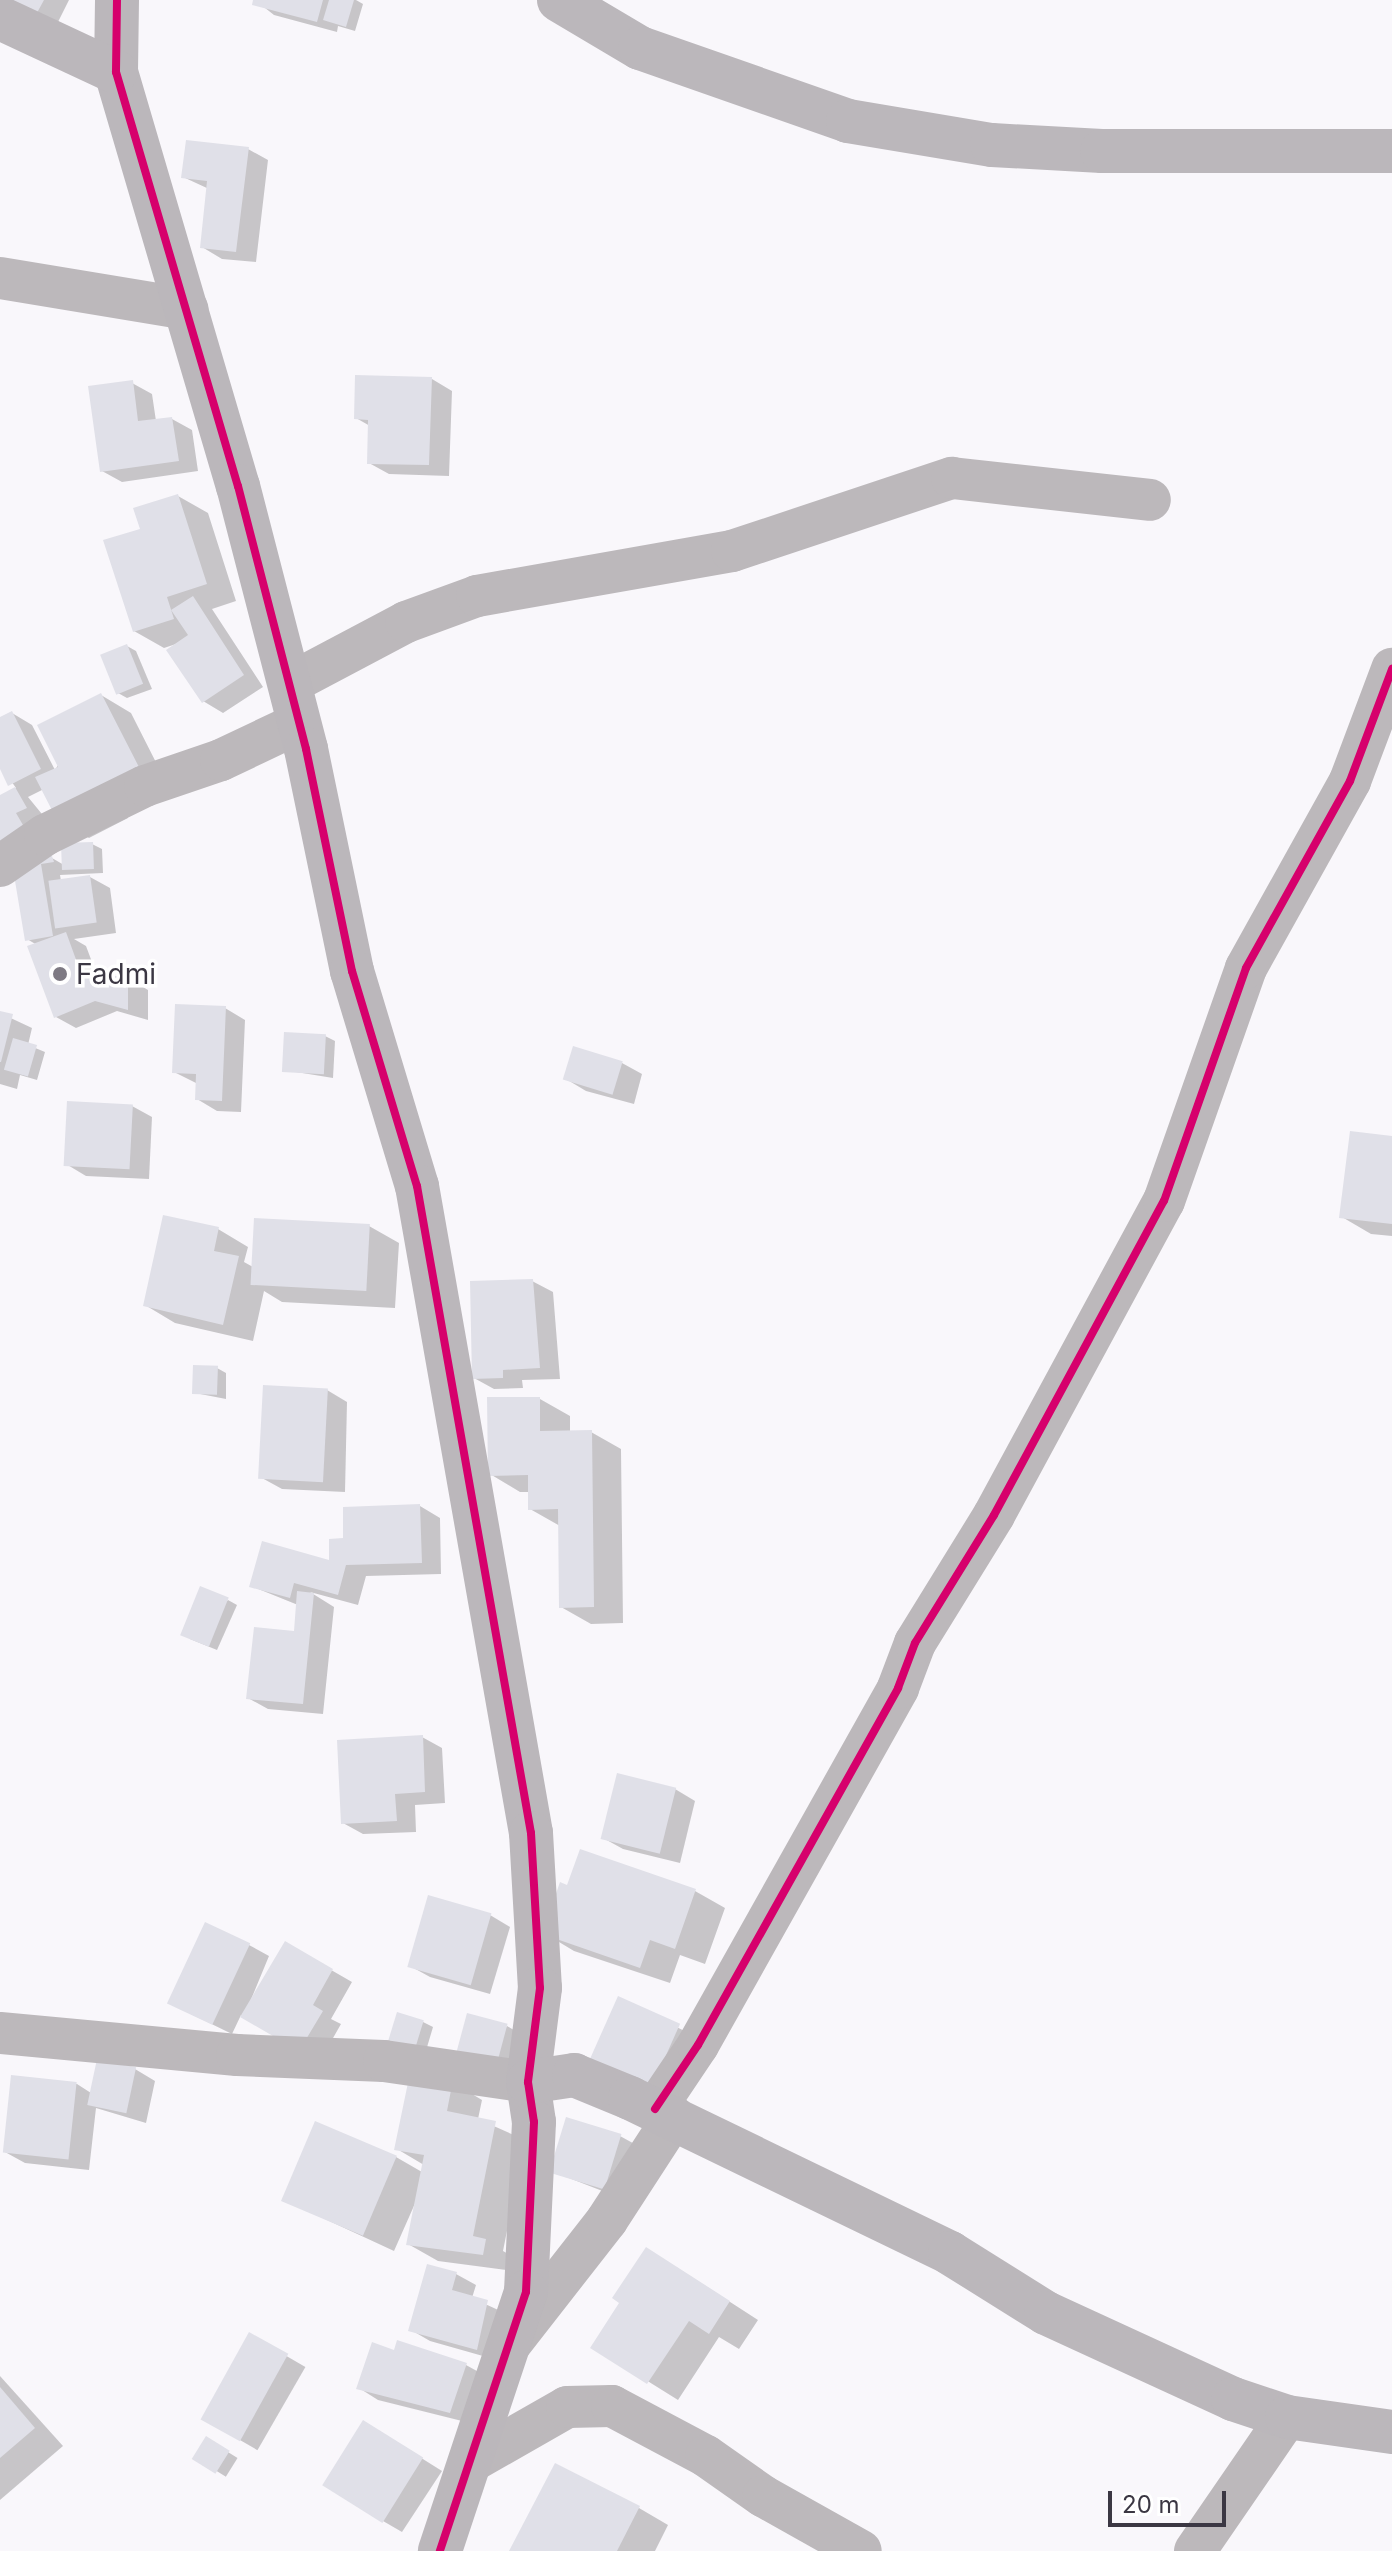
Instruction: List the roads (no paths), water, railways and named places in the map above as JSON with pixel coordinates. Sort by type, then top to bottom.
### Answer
[{"type":"street","points":[[117,0],[116,72],[187,309],[294,703],[352,971],[417,1186],[506,1671],[531,1833],[540,1988],[528,2082],[534,2122],[526,2292],[440,2551]]},
{"type":"street","points":[[559,0],[640,48],[848,121],[992,145],[1102,151],[1392,151]]},
{"type":"street","points":[[0,18],[116,72]]},
{"type":"street","points":[[0,278],[187,309]]},
{"type":"street","points":[[0,866],[45,835],[145,786],[221,760],[406,622],[477,596],[732,551],[952,478],[1150,500]]},
{"type":"street","points":[[507,2347],[607,2220],[698,2045],[898,1688],[915,1643],[994,1515],[1164,1201],[1246,968],[1350,781],[1392,669]]},
{"type":"street","points":[[0,2033],[237,2055],[384,2061],[528,2082],[574,2075],[664,2113],[950,2253],[1046,2313],[1127,2353],[1287,2417],[1392,2432]]},
{"type":"street","points":[[469,2463],[567,2407],[612,2406],[706,2456],[763,2496],[861,2551]]},
{"type":"street","points":[[1195,2551],[1287,2417]]},
{"type":"place","name":"Fadmi","points":[[60,974]]}]
